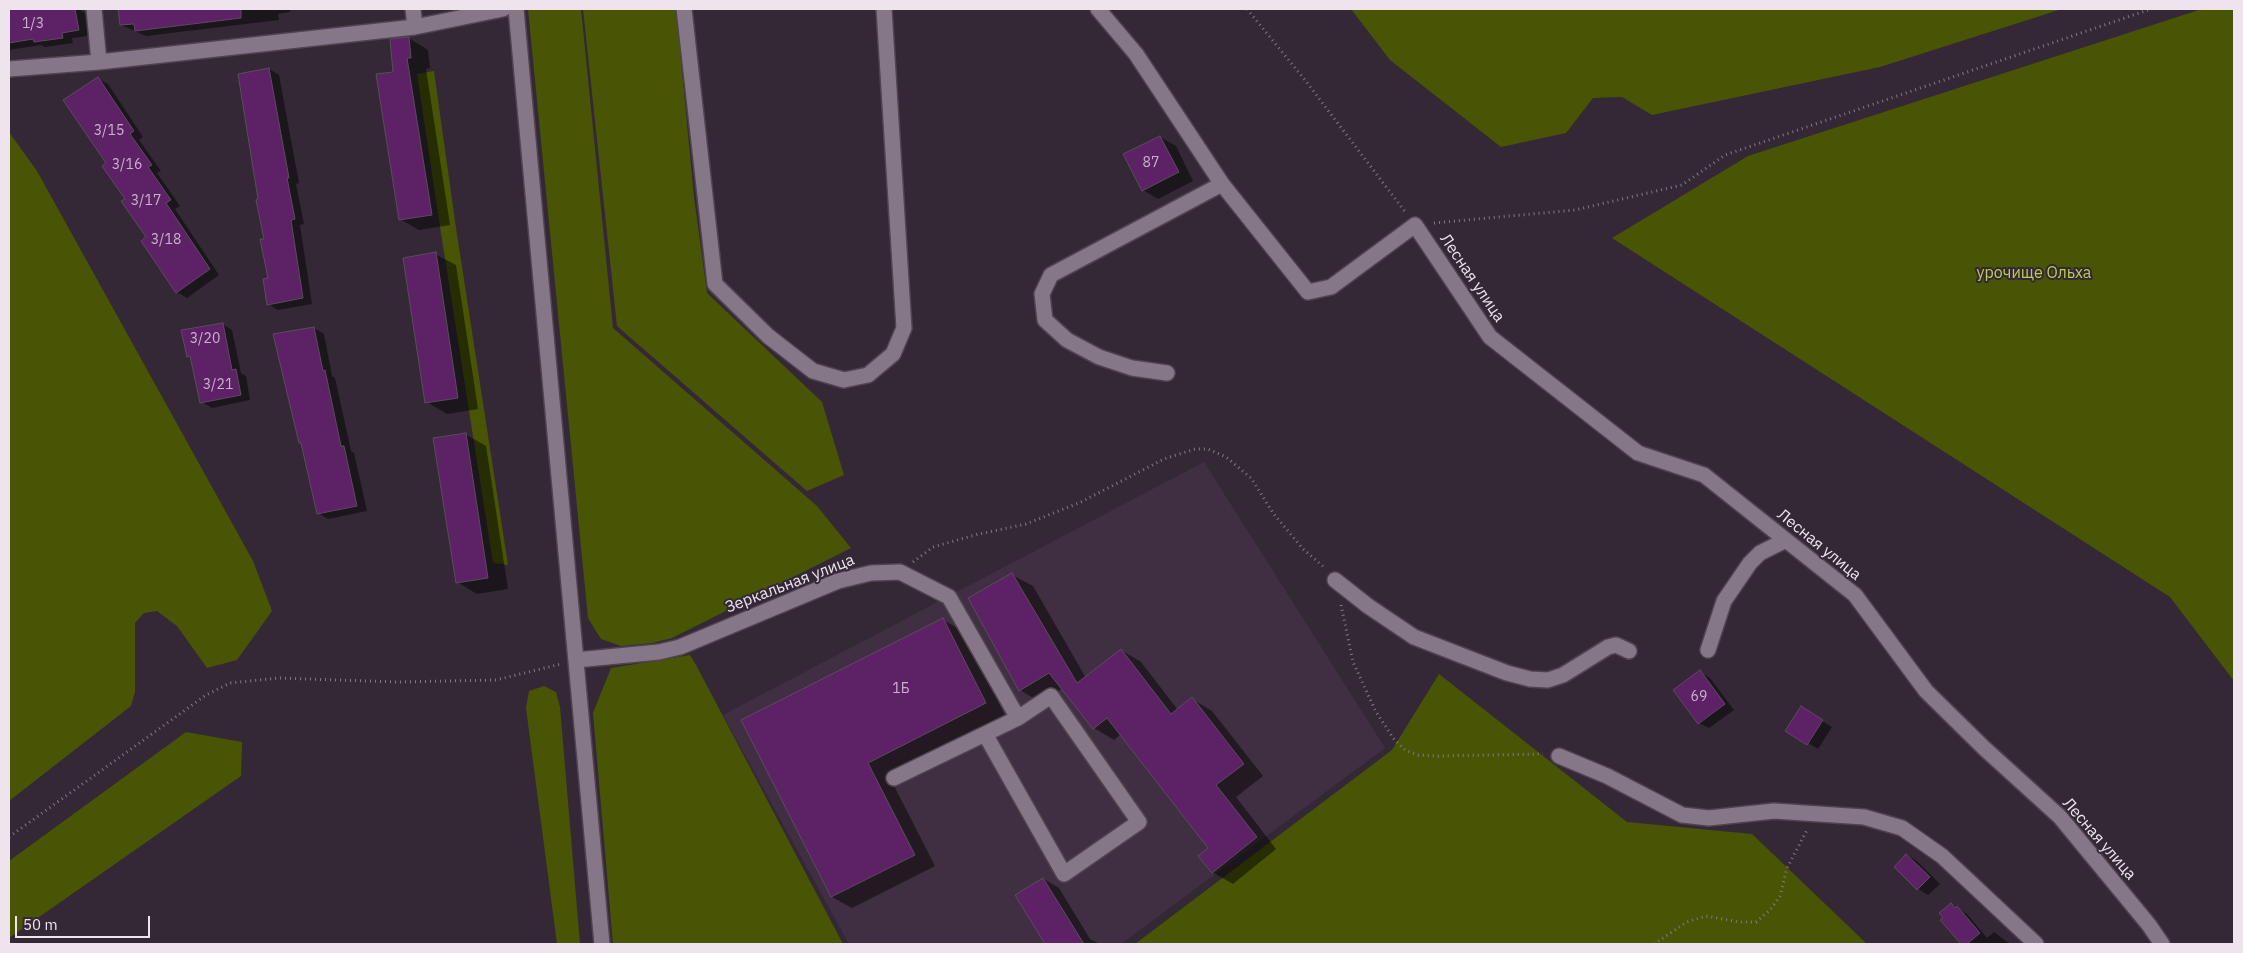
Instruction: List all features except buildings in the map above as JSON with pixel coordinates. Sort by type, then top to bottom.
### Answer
[{"type":"street","points":[[94,9],[99,62]]},
{"type":"street","points":[[413,9],[415,27]]},
{"type":"street","points":[[9,69],[99,62],[415,27],[502,9]]},
{"type":"street","points":[[516,9],[602,944]]},
{"type":"street","points":[[684,9],[715,284],[768,336],[813,371],[844,380],[868,375],[893,354],[904,328],[884,9]]},
{"type":"street","points":[[1098,9],[1136,54],[1222,184],[1308,292],[1331,287],[1415,225]]},
{"type":"street","points":[[1167,373],[1132,368],[1099,357],[1067,340],[1045,320],[1042,294],[1050,275],[1222,184]]},
{"type":"street","name":"Лесная улица","points":[[1415,225],[1490,337],[1638,453],[1704,474],[1854,596],[1926,691],[1984,748],[2060,817],[2149,925],[2162,944]]},
{"type":"street","points":[[1708,650],[1724,601],[1750,563],[1760,553],[1786,540]]},
{"type":"street","name":"Зеркальная улица","points":[[576,660],[658,652],[680,646],[838,581],[872,572],[900,572],[949,597],[1018,718]]},
{"type":"street","points":[[1335,580],[1368,606],[1414,637],[1507,674],[1530,679],[1548,680],[1563,675],[1608,647],[1616,645],[1629,650]]},
{"type":"street","points":[[894,778],[1018,718],[1051,696],[1139,822],[1064,874],[985,734]]},
{"type":"street","points":[[1559,756],[1606,776],[1682,815],[1709,818],[1774,811],[1864,817],[1902,828],[1942,856],[2036,944]]},
{"type":"path","points":[[1247,9],[1305,80],[1415,225],[1574,210],[1682,185],[1725,156],[2151,9]]},
{"type":"path","points":[[900,572],[933,547],[975,535],[1026,524],[1081,502],[1164,459],[1195,449],[1208,449],[1226,457],[1251,478],[1272,513],[1303,549],[1328,570],[1335,580],[1353,662],[1376,712],[1394,739],[1405,750],[1418,755],[1438,756],[1546,754],[1559,756]]},
{"type":"path","points":[[9,837],[206,696],[230,683],[279,678],[398,682],[496,680],[576,660]]},
{"type":"path","points":[[1654,944],[1687,922],[1706,916],[1739,922],[1756,922],[1770,910],[1780,896],[1787,868],[1816,814]]},
{"type":"shaded area","points":[[1204,462],[1385,748],[1121,944],[849,944],[723,715]]},
{"type":"green space","points":[[528,9],[581,9],[613,328],[817,506],[851,548],[672,638],[652,643],[621,646],[601,639],[588,618]]},
{"type":"green space","points":[[583,9],[676,9],[694,197],[707,293],[822,402],[844,475],[807,491],[617,326]]},
{"type":"green space","points":[[1351,9],[2062,9],[1880,67],[1652,115],[1622,97],[1593,98],[1566,133],[1501,147],[1390,60]]},
{"type":"green space","name":"урочище Ольха","points":[[2202,9],[2234,9],[2234,681],[2170,597],[1612,238],[1748,156]]},
{"type":"green space","points":[[434,71],[456,228],[508,565],[493,563],[417,74]]},
{"type":"green space","points":[[9,132],[37,171],[253,561],[272,611],[237,660],[207,668],[177,626],[157,611],[144,613],[135,623],[135,692],[131,706],[9,801]]},
{"type":"green space","points":[[690,655],[843,944],[613,944],[593,713],[611,668]]},
{"type":"green space","points":[[1439,674],[1627,822],[1752,834],[1867,944],[1135,944],[1392,750]]},
{"type":"green space","points":[[544,686],[556,692],[560,707],[580,944],[557,944],[526,708],[529,691]]},
{"type":"green space","points":[[186,732],[242,742],[241,776],[9,938],[9,861]]}]
